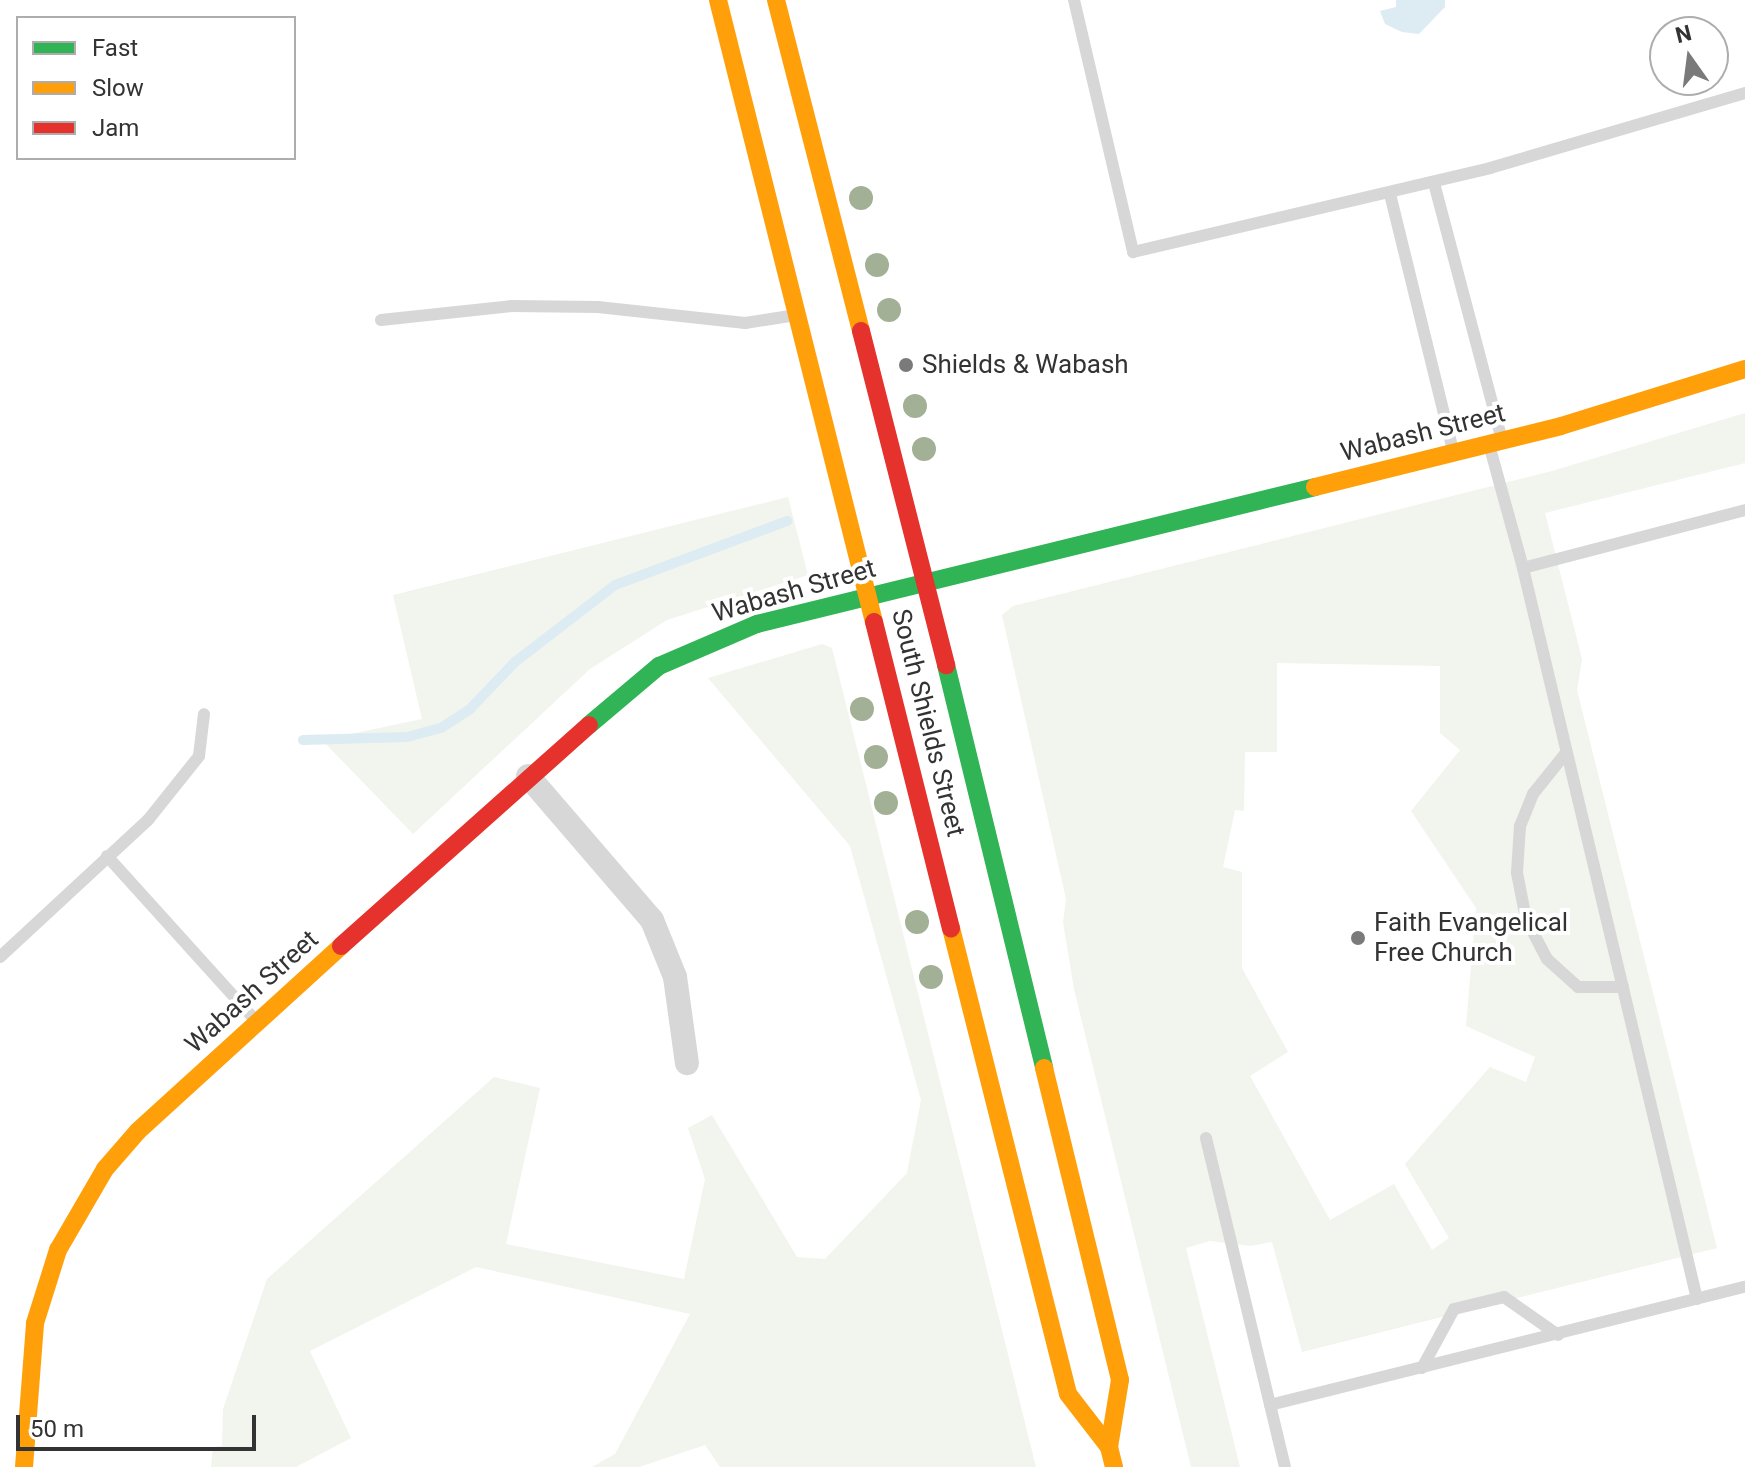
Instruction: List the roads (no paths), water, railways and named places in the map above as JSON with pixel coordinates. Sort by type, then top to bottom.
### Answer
[{"type":"main road","name":"South Shields Street","points":[[718,0],[1068,1394],[1109,1447]]},
{"type":"main road","name":"South Shields Street","points":[[776,0],[926,582],[1120,1380],[1109,1447],[1114,1467]]},
{"type":"main road","name":"Wabash Street","points":[[24,1467],[35,1323],[58,1250],[83,1201],[138,1131],[528,776],[659,666],[757,624],[1496,442],[1745,369]]},
{"type":"street","points":[[528,776],[652,920],[675,977],[687,1063]]},
{"type":"lane","points":[[1074,0],[1133,252],[1434,183],[1745,93]]},
{"type":"lane","points":[[1434,183],[1496,442],[1565,754],[1697,1299]]},
{"type":"lane","points":[[1390,194],[1453,452]]},
{"type":"lane","points":[[381,320],[511,306],[598,307],[745,323],[799,314]]},
{"type":"lane","points":[[1523,568],[1745,510]]},
{"type":"lane","points":[[0,957],[148,820],[199,756],[204,714]]},
{"type":"lane","points":[[1565,754],[1533,794],[1520,826],[1517,873],[1526,919],[1547,959],[1578,987],[1623,987]]},
{"type":"lane","points":[[107,856],[257,1022]]},
{"type":"lane","points":[[1206,1138],[1285,1467]]},
{"type":"lane","points":[[1270,1405],[1745,1287]]},
{"type":"lane","points":[[1422,1368],[1454,1309],[1504,1297],[1558,1335]]},
{"type":"waterway","points":[[303,740],[407,737],[441,728],[470,709],[515,662],[615,585],[787,521]]},
{"type":"place","name":"Shields & Wabash","points":[[906,365]]},
{"type":"place","name":"Faith Evangelical Free Church","points":[[1358,938]]}]
